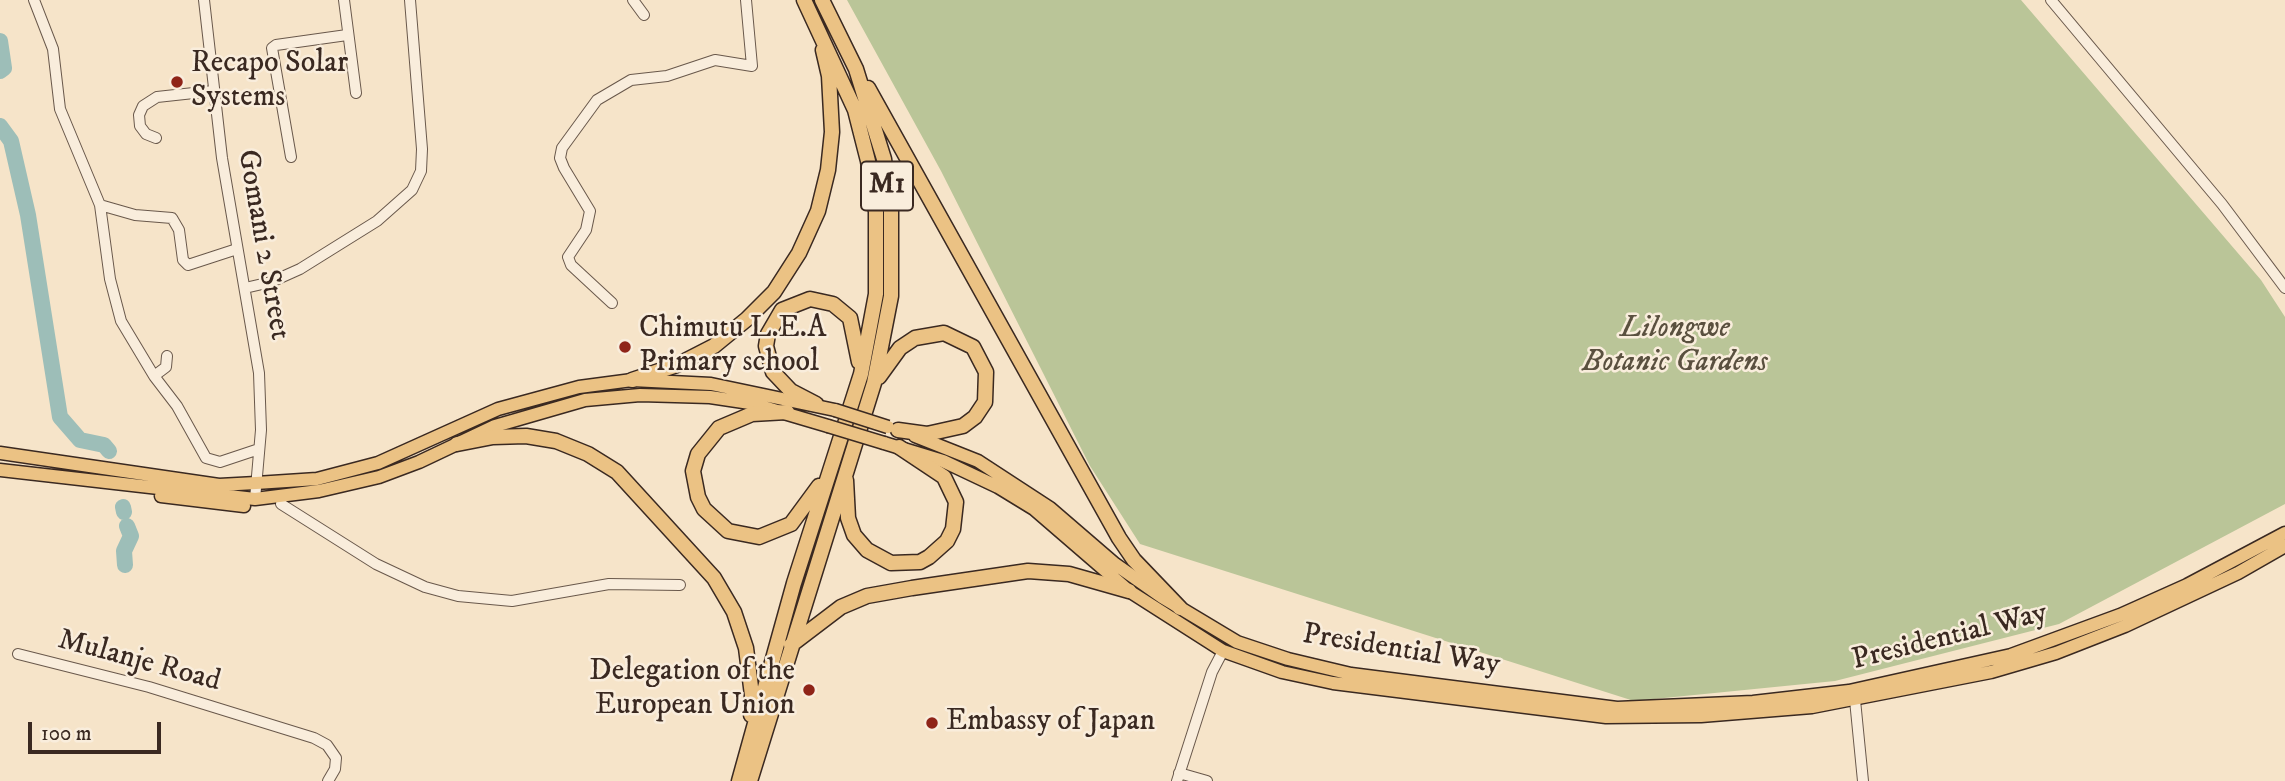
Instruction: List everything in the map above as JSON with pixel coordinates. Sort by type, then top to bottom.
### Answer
[{"type":"highway","name":"M1","points":[[738,781],[794,583],[861,373],[876,293],[876,212],[868,162],[855,110],[804,0]]},
{"type":"highway","name":"M1","points":[[750,781],[874,383],[891,296],[891,212],[884,159],[856,69],[822,0]]},
{"type":"highway","points":[[632,380],[677,365],[714,345],[747,319],[774,292],[799,253],[818,211],[828,170],[832,132],[829,76],[818,27]]},
{"type":"highway","points":[[856,69],[886,117],[1119,538],[1149,578],[1180,608]]},
{"type":"highway","points":[[816,404],[791,391],[773,372],[766,346],[768,334],[782,310],[810,299],[821,300],[844,311],[850,318],[856,336],[861,373]]},
{"type":"highway","points":[[874,383],[900,348],[930,334],[944,333],[959,338],[973,347],[981,359],[988,388],[985,402],[975,417],[949,431],[927,434],[893,429]]},
{"type":"highway","points":[[788,412],[752,414],[732,420],[707,440],[698,454],[693,471],[694,485],[704,509],[715,522],[736,533],[759,537],[775,533],[791,524],[805,508],[831,466]]},
{"type":"highway","points":[[457,444],[493,437],[526,436],[556,441],[588,454],[617,472],[714,578],[734,612],[746,648],[752,695],[750,741]]},
{"type":"highway","points":[[846,468],[848,518],[859,542],[877,557],[891,562],[920,562],[947,541],[957,514],[956,502],[944,477],[922,459],[900,447]]},
{"type":"highway","points":[[791,645],[841,607],[867,596],[912,588],[1028,571],[1069,574],[1129,591]]},
{"type":"main road","name":"Presidential Way","points":[[0,453],[219,485],[317,478],[378,463],[498,409],[579,387],[632,380],[711,384],[816,404],[978,461],[1050,508],[1115,564],[1237,642],[1288,659],[1351,674],[1606,707],[1676,707],[1849,691],[2011,655],[2083,631],[2142,605],[2285,533]]},
{"type":"main road","name":"Presidential Way","points":[[419,462],[495,426],[586,400],[640,394],[710,397],[788,412],[943,461],[998,487],[1034,509],[1129,591],[1223,651],[1282,672],[1333,683],[1606,717],[1701,716],[1855,700],[1991,672],[2056,653],[2192,596],[2285,546]]},
{"type":"main road","points":[[71,480],[255,499],[350,485],[419,462]]},
{"type":"main road","points":[[0,470],[228,506],[281,504],[361,488],[419,462]]},
{"type":"street","points":[[34,0],[53,49],[60,109],[100,205],[110,279],[121,321],[154,376],[177,406],[200,450],[210,461],[220,462],[259,449]]},
{"type":"street","name":"Gomani 2 Street","points":[[204,0],[212,91],[259,373],[259,449],[255,499]]},
{"type":"street","points":[[344,0],[356,93]]},
{"type":"street","points":[[245,288],[285,277],[300,269],[377,221],[412,190],[421,171],[422,149],[410,0]]},
{"type":"street","points":[[633,0],[644,15]]},
{"type":"street","points":[[612,303],[571,265],[568,257],[586,230],[590,211],[564,168],[560,158],[562,148],[597,100],[631,80],[667,76],[715,60],[752,66],[746,0]]},
{"type":"street","points":[[2051,0],[2222,204],[2285,288]]},
{"type":"street","points":[[291,157],[272,48],[276,45],[347,35]]},
{"type":"street","points":[[156,138],[146,134],[140,126],[139,115],[151,99],[212,91]]},
{"type":"street","points":[[100,205],[135,215],[172,218],[179,230],[183,260],[188,265],[237,248]]},
{"type":"street","points":[[154,376],[166,367],[167,356]]},
{"type":"street","points":[[281,504],[376,564],[425,587],[458,596],[512,601],[609,584],[680,586]]},
{"type":"street","points":[[1207,781],[1178,777],[1212,672],[1223,651]]},
{"type":"street","name":"Mulanje Road","points":[[18,654],[149,687],[322,741],[336,758],[335,769],[328,781]]},
{"type":"street","points":[[1855,700],[1863,781]]},
{"type":"green space","name":"Lilongwe Botanic Gardens","points":[[847,0],[2021,0],[2261,280],[2285,317],[2285,504],[2059,624],[1835,681],[1634,701],[1140,544],[1090,466],[941,171]]},
{"type":"waterway","points":[[0,41],[4,68],[0,71]]},
{"type":"waterway","points":[[0,126],[11,141],[28,215],[60,417],[80,440],[104,445],[109,451]]},
{"type":"waterway","points":[[123,507],[124,512]]},
{"type":"waterway","points":[[125,565],[124,551],[131,536],[127,526]]},
{"type":"place","name":"Recapo Solar Systems","points":[[177,82]]},
{"type":"place","name":"Chimutu L.E.A Primary school","points":[[625,347]]},
{"type":"place","name":"Delegation of the European Union","points":[[809,690]]},
{"type":"place","name":"Embassy of Japan","points":[[932,723]]}]
